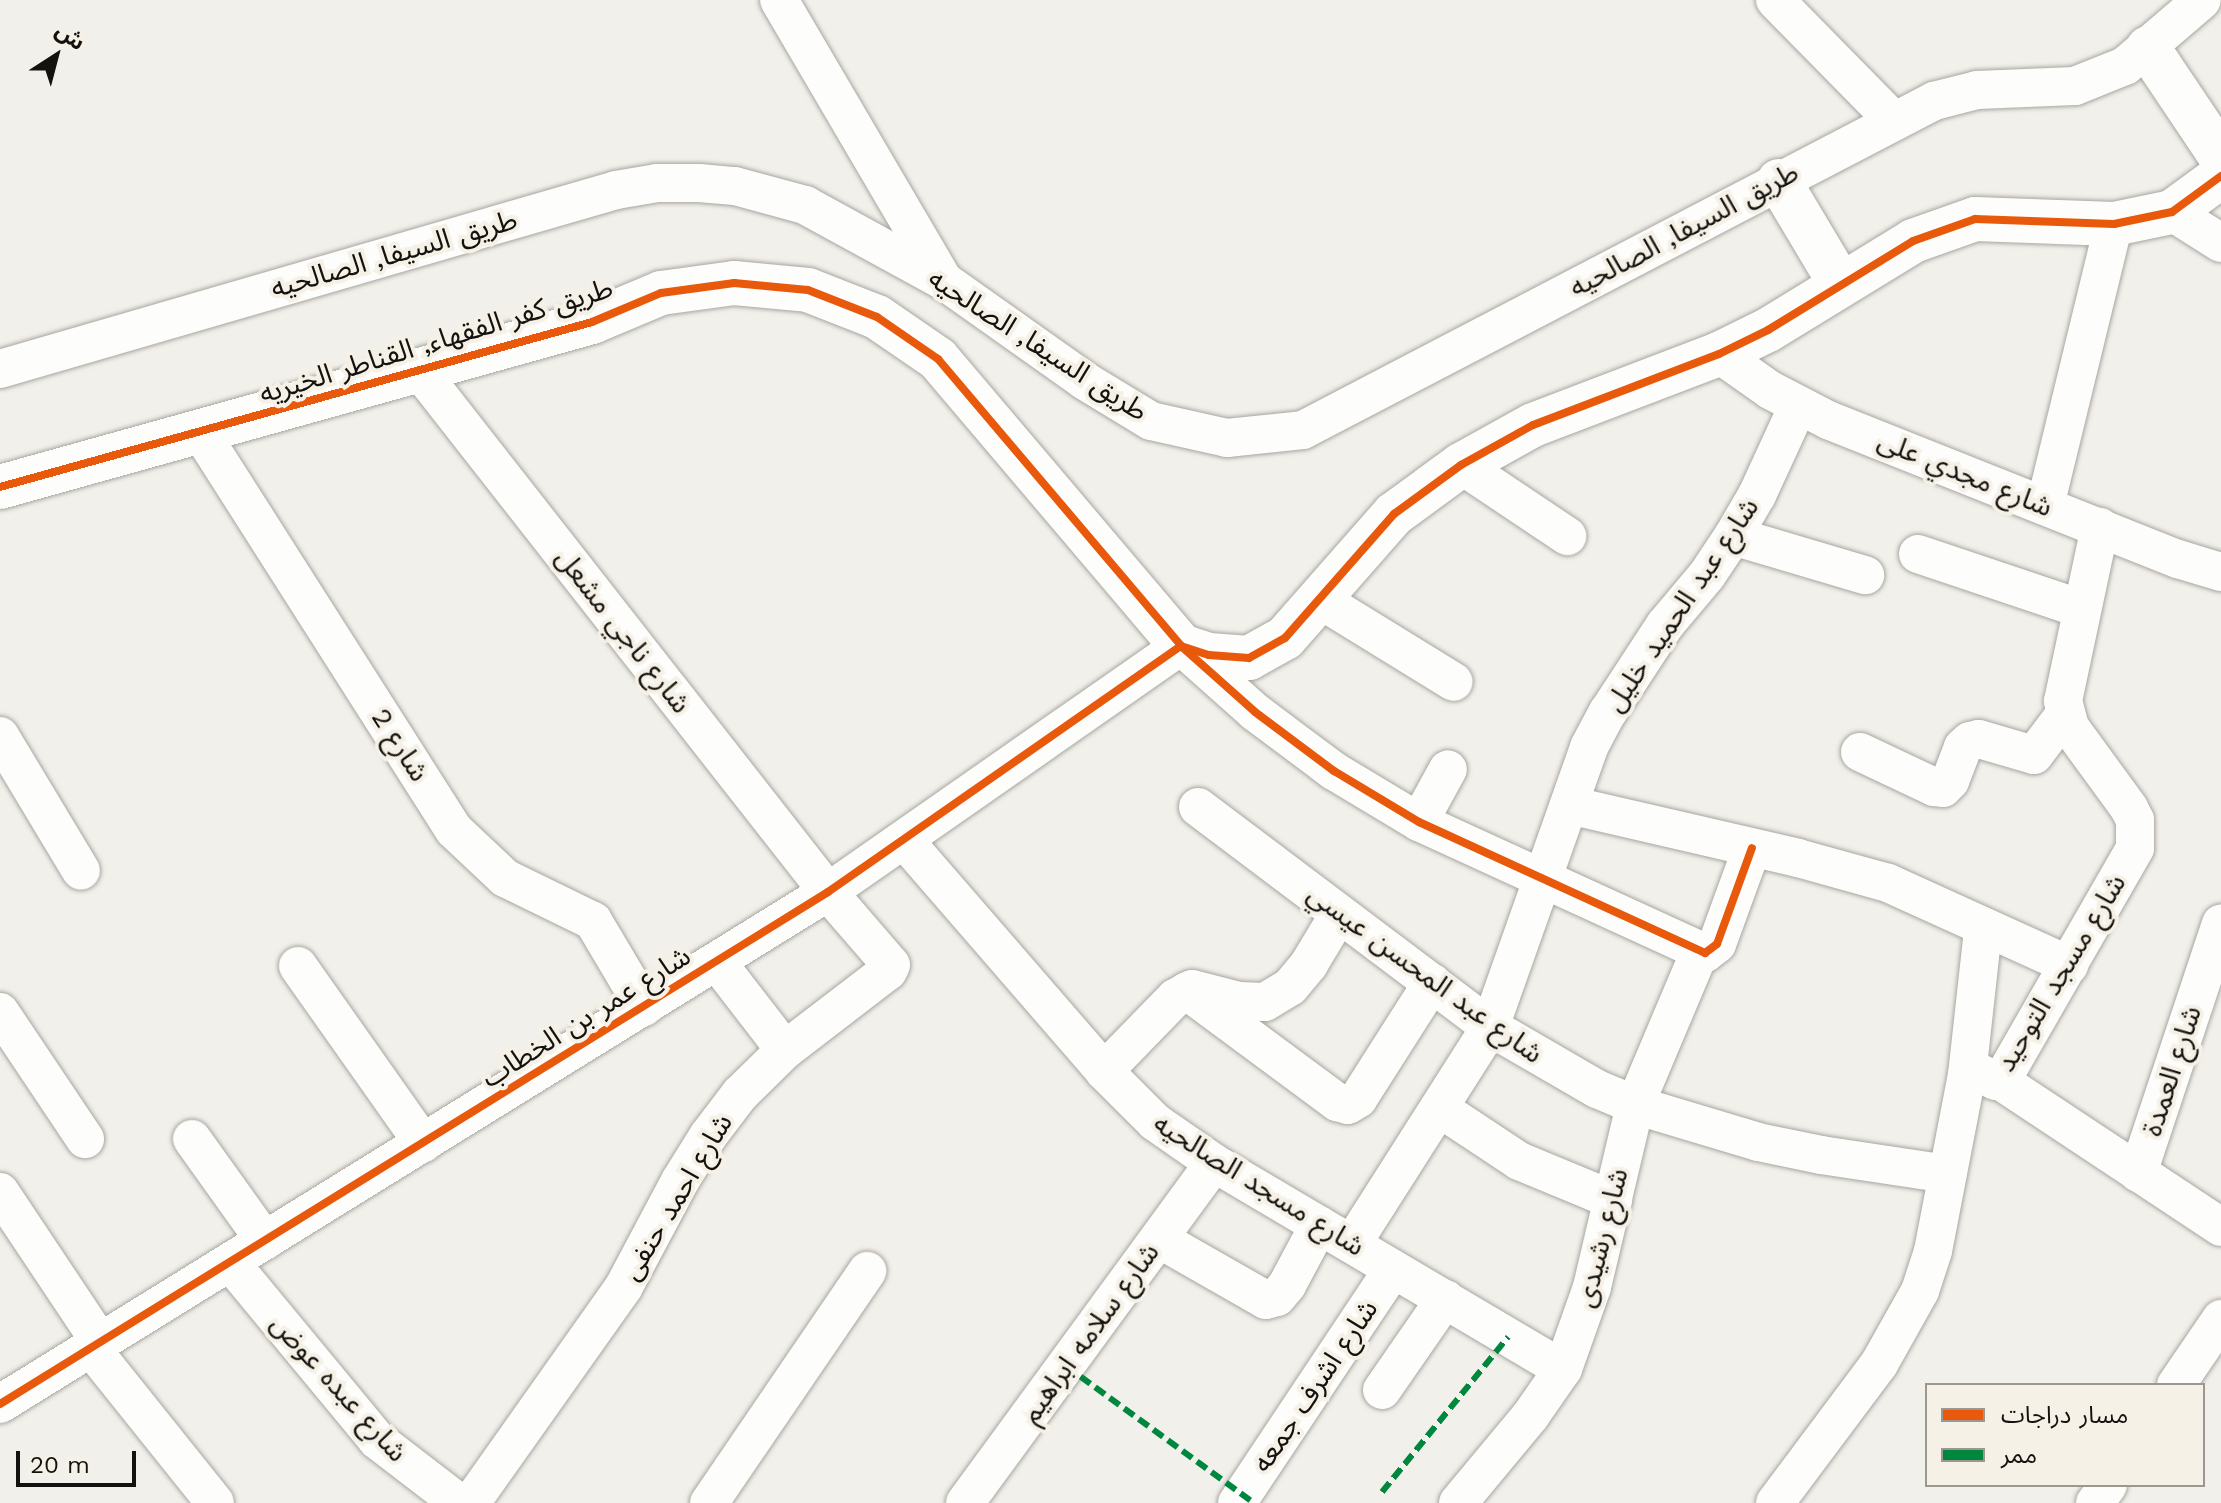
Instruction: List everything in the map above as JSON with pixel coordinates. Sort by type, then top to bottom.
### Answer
[{"type":"street","points":[[779,0],[944,281]]},
{"type":"street","points":[[1775,0],[1894,121]]},
{"type":"street","name":"طريق السيفا, الصالحيه","points":[[0,369],[616,190],[657,183],[735,186],[805,205],[944,281],[1085,381],[1151,421],[1227,438],[1303,430],[1934,101],[1977,90],[2075,86],[2125,66],[2202,0]]},
{"type":"street","points":[[2148,48],[2221,157]]},
{"type":"street","points":[[1181,646],[1209,655],[1249,658],[1285,638],[1394,514],[1461,465],[1533,425],[1719,354],[1768,330],[1913,241],[1975,219],[2114,224],[2172,212],[2221,176]]},
{"type":"street","points":[[1779,181],[1841,285]]},
{"type":"street","points":[[2172,212],[2221,243]]},
{"type":"street","points":[[2045,506],[2114,224]]},
{"type":"street","name":"طريق كفر الفقهاء, القناطر الخيريه","points":[[0,487],[592,322],[661,293],[734,283],[808,290],[877,317],[938,359],[1181,646]]},
{"type":"street","name":"شارع مجدي على","points":[[1719,354],[1798,406],[2045,506],[2221,572]]},
{"type":"street","name":"شارع ناجي مشعل","points":[[419,370],[828,892]]},
{"type":"street","name":"شارع عبد الحميد خليل","points":[[1352,1244],[1490,1027],[1589,747],[1627,678],[1665,625],[1707,575],[1733,536],[1757,495],[1798,406]]},
{"type":"street","name":"شارع 2","points":[[201,433],[454,830],[505,878],[593,921],[644,1007]]},
{"type":"street","points":[[1461,465],[1567,536]]},
{"type":"street","points":[[1860,752],[1934,787],[1943,788],[1950,781],[1963,747],[1970,741],[1979,739],[2034,755],[2065,714],[2063,688],[2100,527]]},
{"type":"street","points":[[1733,536],[1865,575]]},
{"type":"street","points":[[1918,554],[2081,609]]},
{"type":"street","points":[[1319,599],[1454,682]]},
{"type":"street","points":[[1181,646],[1266,720],[1334,771],[1419,822],[1700,951],[1710,952],[1717,944],[1752,848]]},
{"type":"street","name":"شارع عمر بن الخطاب","points":[[0,1404],[828,892],[1181,646]]},
{"type":"street","name":"شارع مسجد التوحيد","points":[[1775,1503],[1902,1329],[1933,1251],[1948,1174],[1983,1077],[2069,965],[2129,861],[2137,834],[2129,808],[2070,727],[2065,714]]},
{"type":"street","points":[[0,736],[81,871]]},
{"type":"street","points":[[1419,822],[1448,769]]},
{"type":"street","points":[[1569,805],[1888,883],[1983,929],[2069,965]]},
{"type":"street","name":"شارع عبد المحسن عيسي","points":[[1198,807],[1490,1027],[1560,1070],[1635,1105],[1783,1147],[1948,1174]]},
{"type":"street","name":"شارع مسجد الصالحيه","points":[[905,841],[1104,1071],[1155,1122],[1214,1163],[1563,1369]]},
{"type":"street","name":"شارع احمد حنفى","points":[[471,1503],[623,1288],[708,1136],[740,1094],[785,1050],[888,971],[891,965],[828,892]]},
{"type":"street","points":[[1104,1071],[1175,998],[1187,991],[1211,991],[1239,1001],[1265,1002],[1290,987],[1309,964],[1339,914]]},
{"type":"street","name":"شارع العمدة","points":[[2138,1173],[2210,994],[2221,923]]},
{"type":"street","points":[[1983,929],[1983,1077],[2221,1227]]},
{"type":"street","name":"شارع رشيدى","points":[[1468,1500],[1563,1369],[1592,1287],[1635,1105],[1700,951]]},
{"type":"street","points":[[717,962],[785,1050]]},
{"type":"street","points":[[298,966],[423,1143]]},
{"type":"street","points":[[1187,991],[1337,1102],[1348,1105],[1358,1099],[1432,983]]},
{"type":"street","points":[[0,1012],[85,1139]]},
{"type":"street","points":[[1439,1108],[1519,1161],[1613,1200]]},
{"type":"street","points":[[192,1139],[265,1241]]},
{"type":"street","name":"شارع سلامه ابراهيم","points":[[965,1503],[1214,1163]]},
{"type":"street","points":[[0,1192],[96,1345],[215,1503]]},
{"type":"street","points":[[1159,1239],[1257,1297],[1273,1300],[1287,1285],[1319,1225]]},
{"type":"street","name":"شارع عبده عوض","points":[[230,1262],[377,1440],[459,1503]]},
{"type":"street","name":"شارع اشرف جمعه","points":[[1237,1503],[1393,1269]]},
{"type":"street","points":[[709,1503],[867,1271]]},
{"type":"street","points":[[1382,1390],[1445,1299]]},
{"type":"street","points":[[2177,1383],[2221,1319]]},
{"type":"marked path","points":[[1382,1492],[1508,1337]]},
{"type":"marked path","points":[[1066,1366],[1254,1503]]},
{"type":"cycle path","points":[[0,487],[592,322],[661,293],[734,283],[808,290],[877,317],[938,359],[1181,646],[1209,655],[1249,658],[1285,638],[1394,514],[1461,465],[1533,425],[1719,354],[1768,330],[1913,241],[1975,219],[2114,224],[2172,212],[2221,176]]},
{"type":"cycle path","points":[[0,1404],[828,892],[1181,646],[1255,712],[1334,771],[1419,822],[1705,953],[1717,944],[1752,848]]}]
